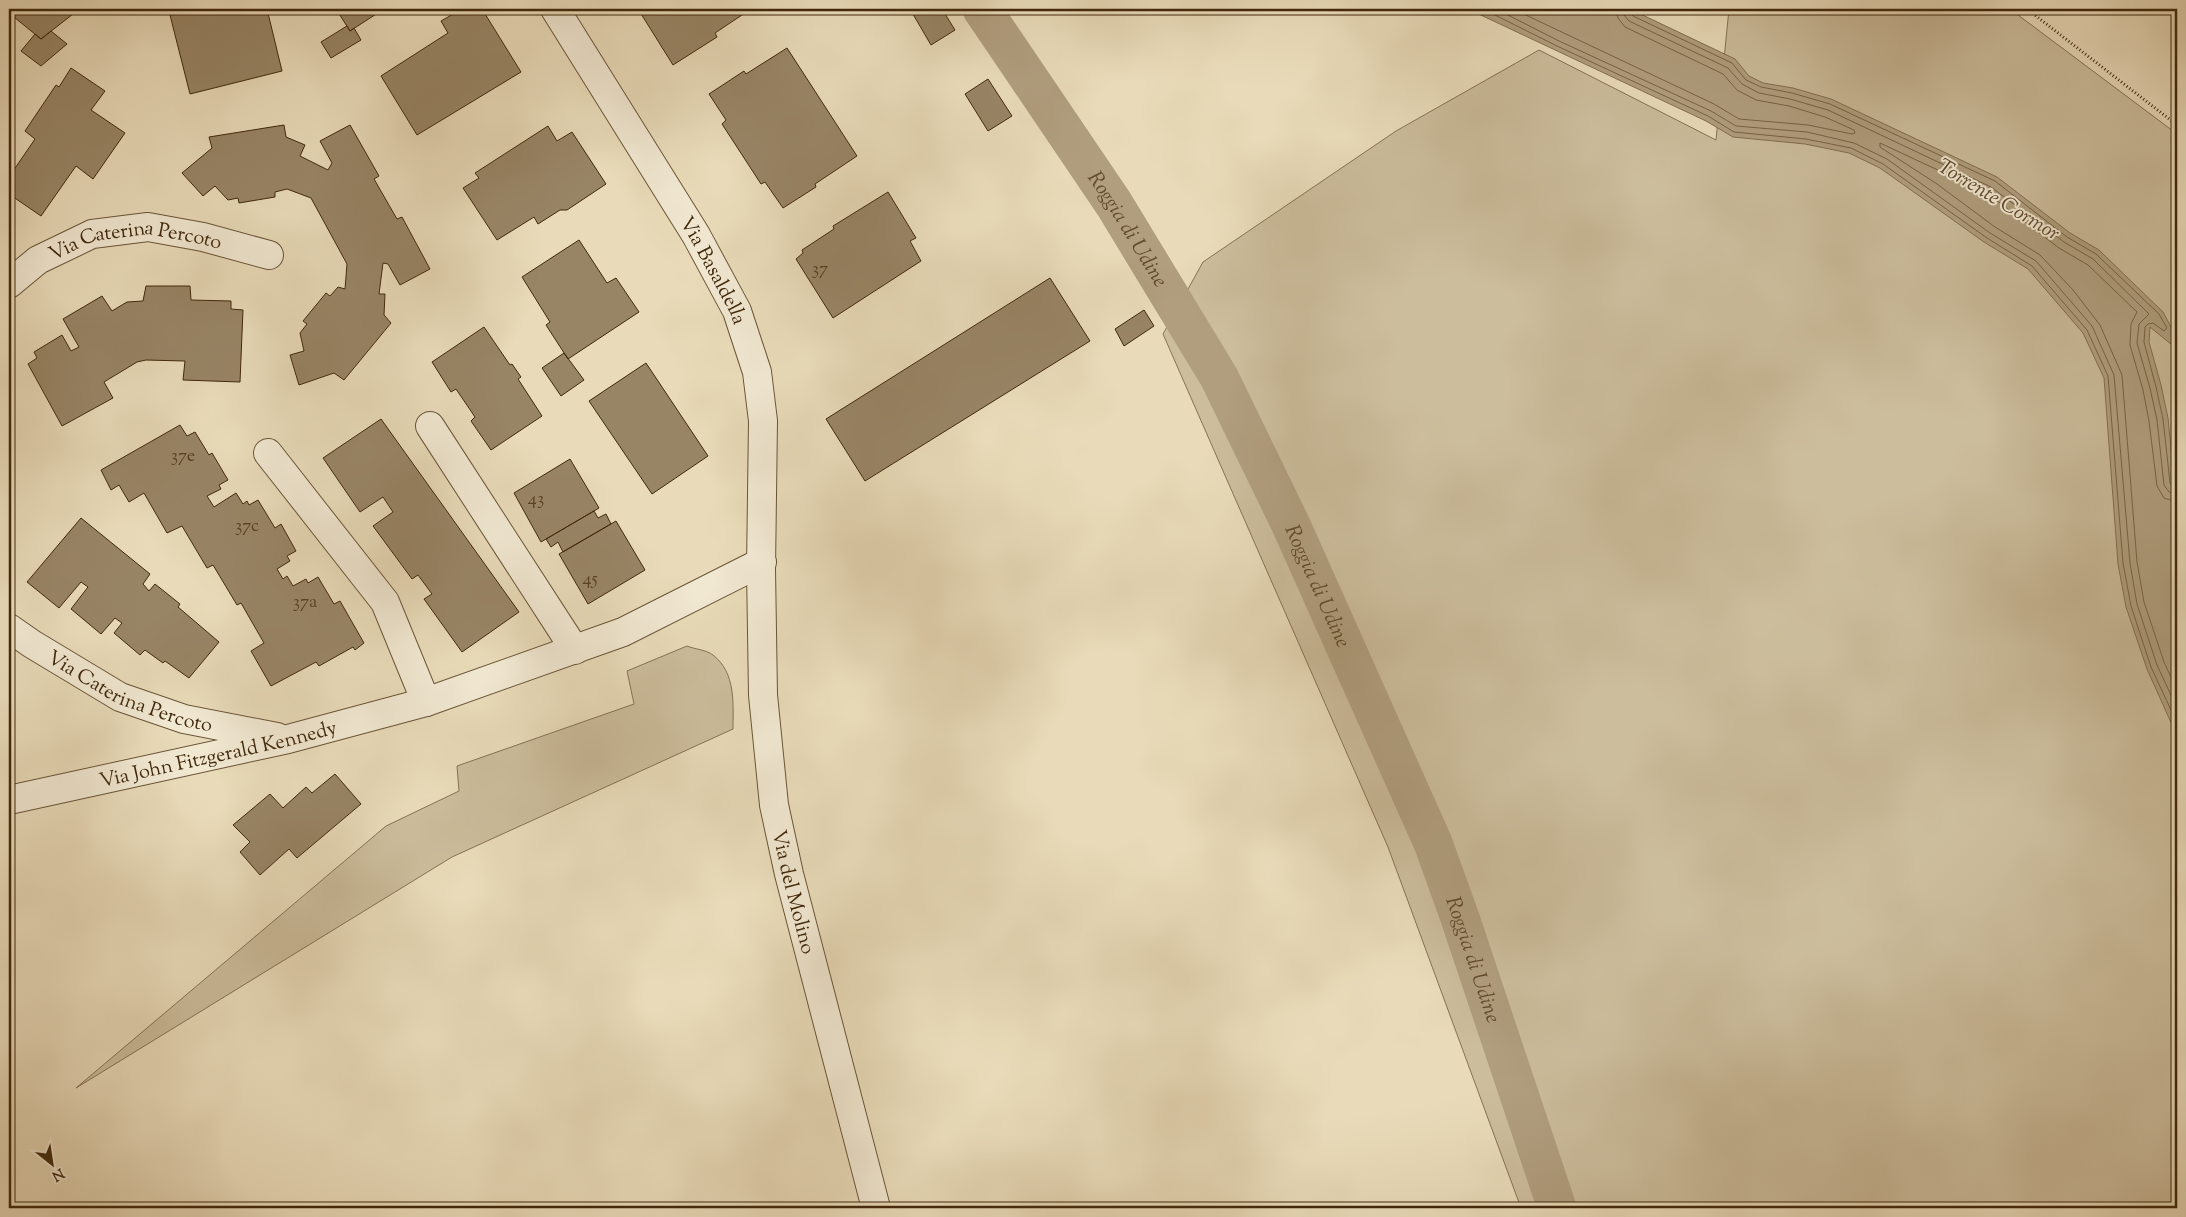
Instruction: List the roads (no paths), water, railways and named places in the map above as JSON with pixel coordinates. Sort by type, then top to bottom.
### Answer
[{"type":"street","name":"Via Basaldella","points":[[555,9],[696,235],[737,311],[757,372],[763,420],[762,565]]},
{"type":"street","name":"Via Caterina Percoto","points":[[9,284],[38,260],[92,234],[148,227],[203,237],[270,255]]},
{"type":"street","points":[[430,426],[575,650]]},
{"type":"street","points":[[268,453],[385,602],[426,702]]},
{"type":"street","name":"Via John Fitzgerald Kennedy","points":[[9,800],[288,739],[426,702],[623,632],[762,565]]},
{"type":"street","name":"Via del Molino","points":[[762,565],[763,695],[774,804],[789,874],[876,1208]]},
{"type":"street","name":"Via Caterina Percoto","points":[[9,628],[120,697],[184,719],[288,739]]},
{"type":"water","name":"Torrente Cormor","points":[[1468,9],[1630,9],[1735,59],[1749,76],[1763,83],[1793,88],[1831,99],[1997,177],[2070,233],[2099,250],[2163,312],[2177,338],[2177,349],[2150,327],[2149,342],[2168,418],[2177,509],[2177,736],[2147,669],[2126,607],[2118,564],[2104,378],[2083,333],[2028,269],[1984,242],[1880,168],[1849,153],[1805,144],[1733,137],[1706,121]]},
{"type":"waterway","name":"Roggia di Udine","points":[[982,9],[1114,204],[1219,377],[1291,525],[1433,843],[1557,1208]]}]
